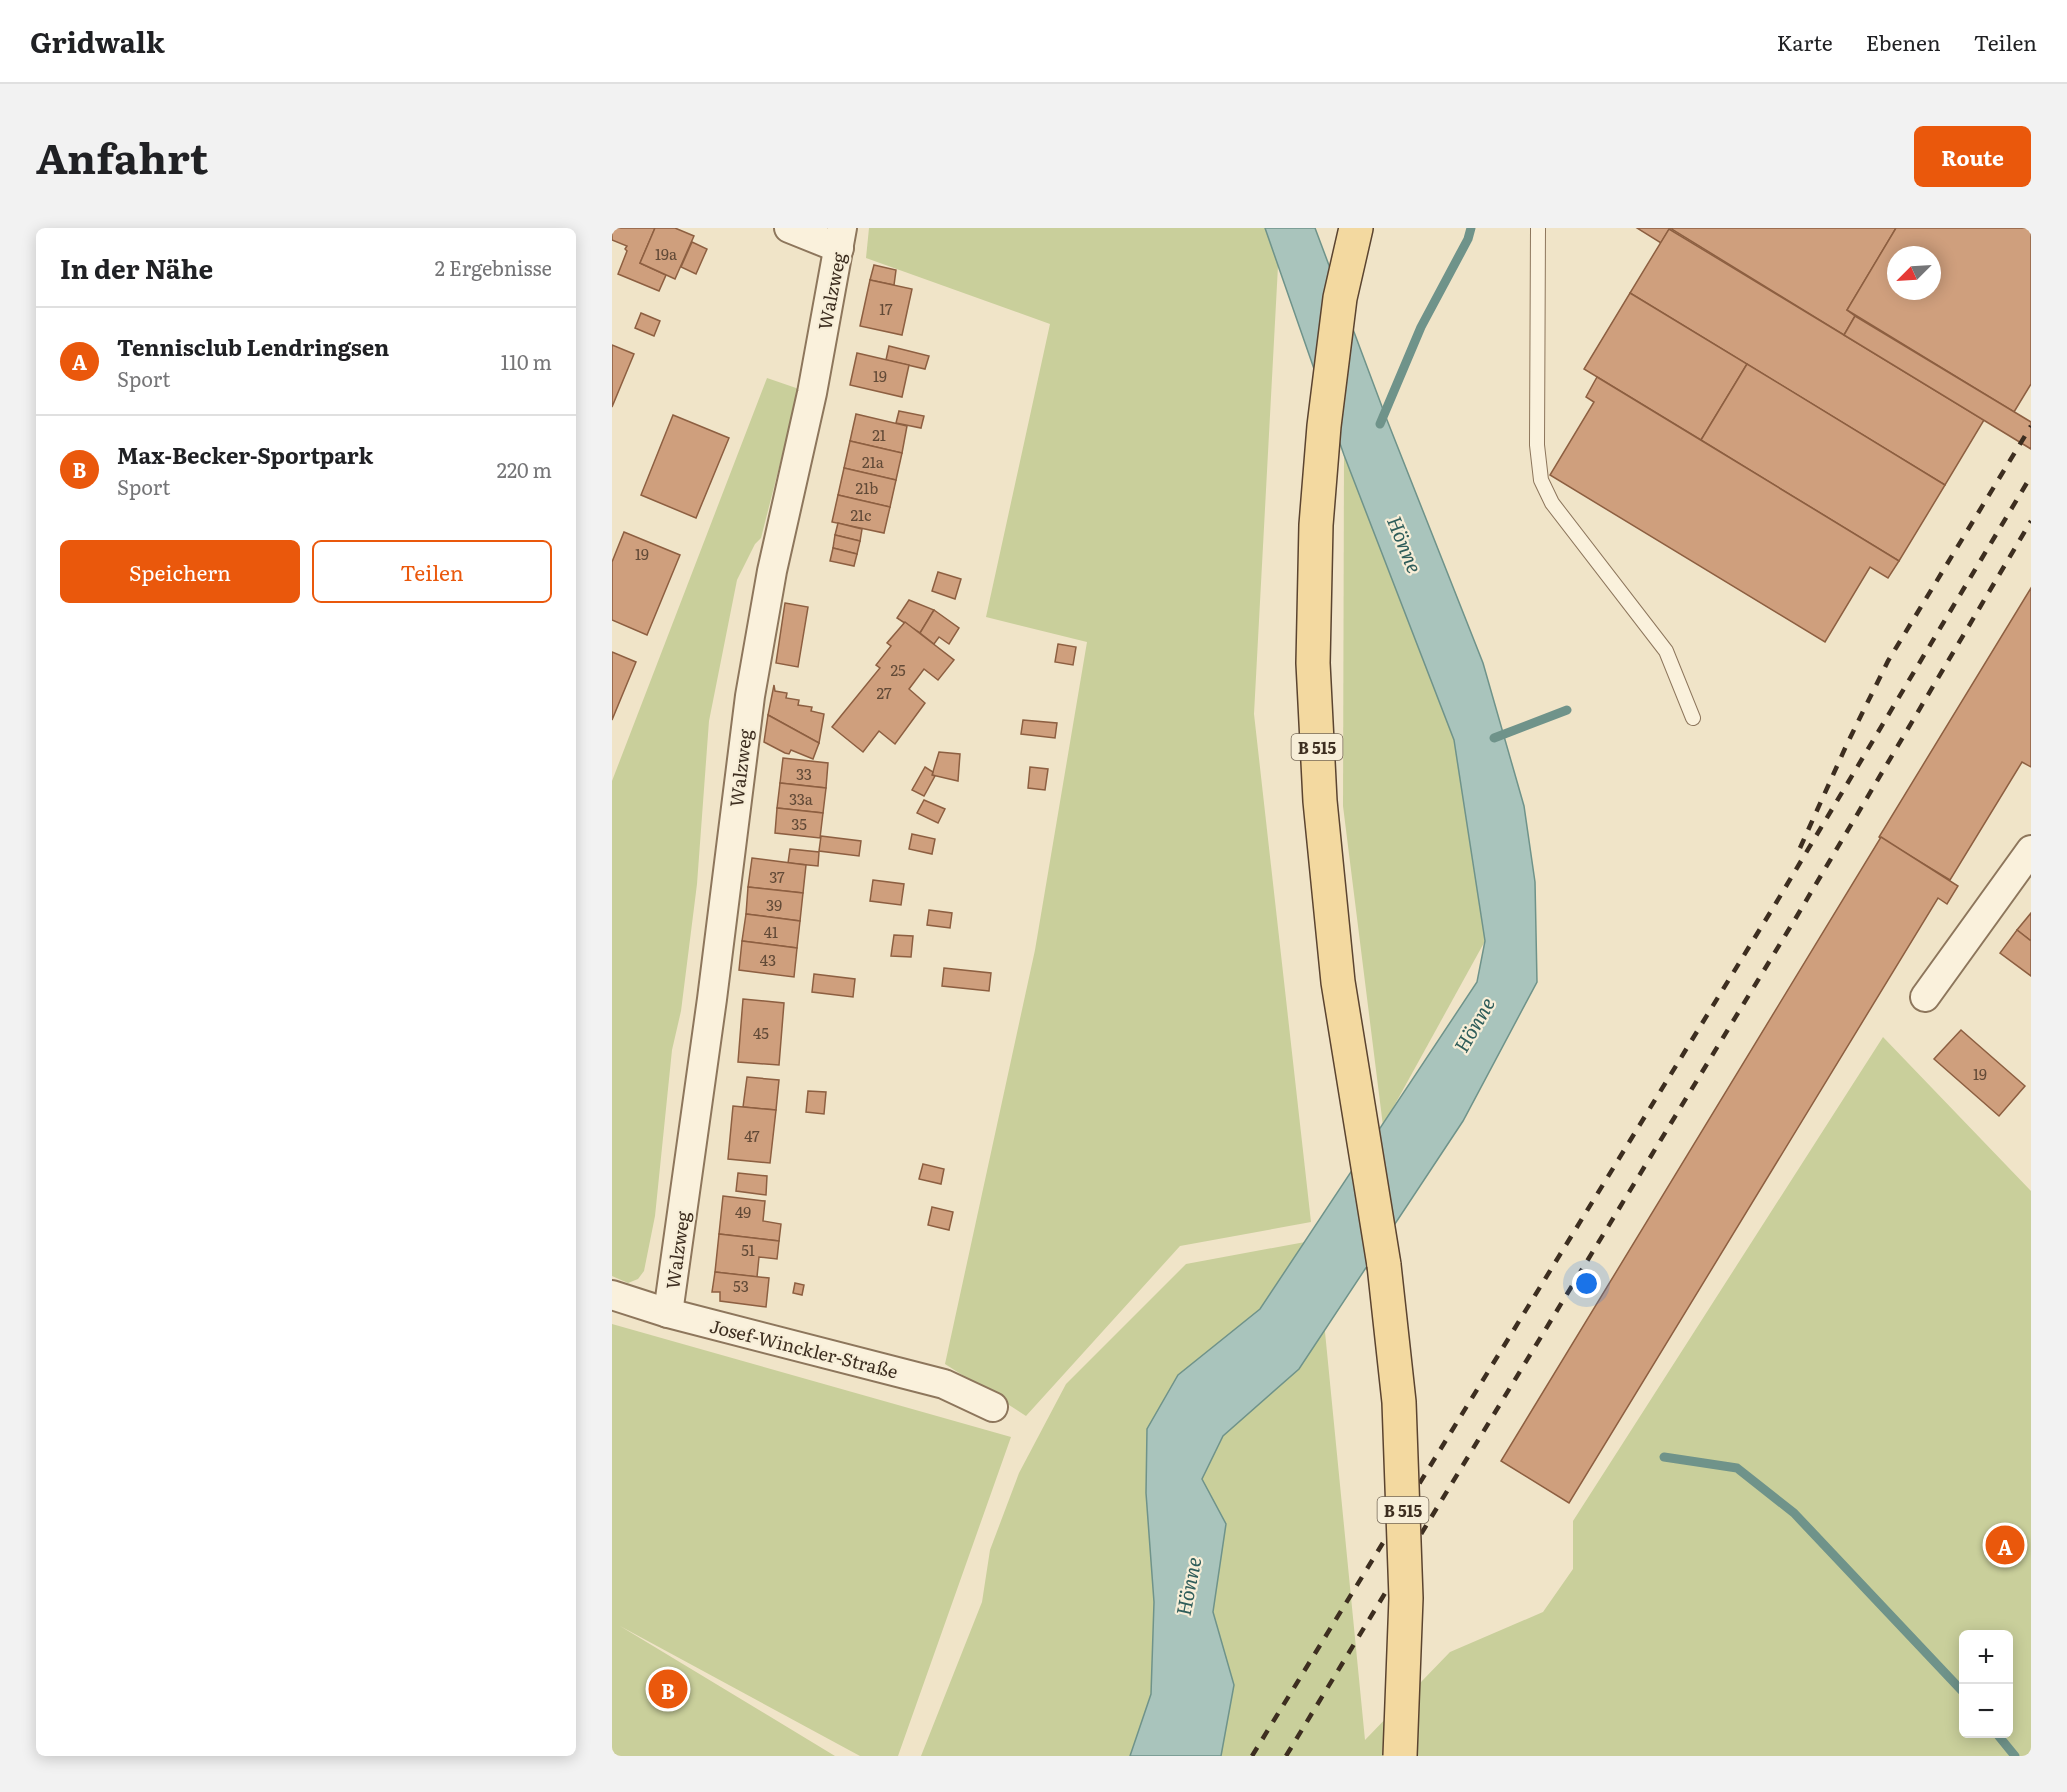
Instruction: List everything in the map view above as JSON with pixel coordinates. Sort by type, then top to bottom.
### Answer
[{"type":"main road","name":"B 515","points":[[1356,228],[1340,298],[1324,426],[1316,525],[1313,663],[1320,801],[1338,982],[1384,1265],[1399,1402],[1406,1599],[1400,1756]]},
{"type":"street","points":[[789,228],[841,238]]},
{"type":"street","name":"Walzweg","points":[[668,1313],[712,999],[750,696],[772,571],[812,393],[841,238]]},
{"type":"street","points":[[1925,997],[2031,850]]},
{"type":"street","name":"Josef-Winckler-Straße","points":[[612,1295],[668,1313],[944,1384],[993,1407]]},
{"type":"lane","points":[[1538,228],[1537,445],[1541,480],[1552,503],[1666,651],[1692,718]]},
{"type":"green space","points":[[869,228],[1291,228],[1278,266],[1254,714],[1311,1222],[1180,1246],[1026,1416],[945,1364],[1035,950],[1087,642],[986,617],[1050,324],[866,258]]},
{"type":"green space","points":[[767,378],[799,389],[761,538],[755,544],[737,580],[709,721],[697,884],[681,1011],[672,1050],[655,1216],[644,1271],[638,1279],[628,1283],[612,1276],[612,781]]},
{"type":"green space","points":[[1344,455],[1454,740],[1485,941],[1383,1126],[1343,806]]},
{"type":"green space","points":[[1883,1037],[2031,1191],[2031,1756],[921,1756],[982,1602],[990,1550],[1019,1473],[1066,1384],[1186,1264],[1316,1240],[1365,1740],[1450,1652],[1543,1612],[1573,1569],[1573,1521]]},
{"type":"green space","points":[[612,1324],[1011,1437],[898,1756],[860,1756],[620,1626],[835,1756],[612,1756]]},
{"type":"water","name":"Hönne","points":[[1265,228],[1315,228],[1387,420],[1483,663],[1524,806],[1535,882],[1537,982],[1463,1121],[1299,1369],[1223,1436],[1202,1479],[1226,1524],[1213,1612],[1234,1685],[1221,1756],[1130,1756],[1151,1694],[1154,1602],[1146,1493],[1147,1429],[1178,1375],[1260,1309],[1477,982],[1485,941],[1454,740],[1344,455]]},
{"type":"building","points":[[612,228],[655,228],[640,263],[666,275],[659,291],[618,274],[627,246],[612,240]]},
{"type":"building","points":[[655,228],[675,228],[694,236],[675,279],[640,263]]},
{"type":"building","points":[[1637,228],[1670,228],[1661,243]]},
{"type":"building","points":[[1670,228],[1896,228],[1847,310],[1855,316],[1844,335]]},
{"type":"building","points":[[1896,228],[2031,228],[2031,384],[2014,412],[1847,310]]},
{"type":"building","points":[[1669,229],[1984,420],[1945,485],[1630,293]]},
{"type":"building","points":[[692,242],[707,249],[696,274],[681,267]]},
{"type":"building","points":[[874,265],[896,270],[894,285],[870,280]]},
{"type":"building","points":[[870,280],[912,289],[902,335],[860,326]]},
{"type":"building","points":[[1630,293],[1747,364],[1701,440],[1584,369]]},
{"type":"building","points":[[641,313],[660,321],[654,336],[635,328]]},
{"type":"building","points":[[1855,316],[2031,422],[2031,449],[1844,335]]},
{"type":"building","points":[[612,345],[634,354],[612,407]]},
{"type":"building","points":[[889,346],[929,356],[925,369],[886,360]]},
{"type":"building","points":[[857,353],[909,365],[902,397],[850,385]]},
{"type":"building","points":[[1747,364],[1945,485],[1899,561],[1701,440]]},
{"type":"building","points":[[1597,377],[1899,561],[1888,578],[1870,567],[1825,642],[1550,475],[1594,402],[1586,397]]},
{"type":"building","points":[[899,411],[924,416],[921,428],[896,423]]},
{"type":"building","points":[[856,414],[907,426],[902,453],[850,441]]},
{"type":"building","points":[[673,415],[729,438],[696,518],[641,495]]},
{"type":"building","points":[[850,441],[902,453],[896,480],[844,468]]},
{"type":"building","points":[[844,468],[896,480],[890,507],[838,495]]},
{"type":"building","points":[[838,495],[890,507],[884,533],[832,522]]},
{"type":"building","points":[[838,523],[862,529],[860,541],[835,535]]},
{"type":"building","points":[[624,532],[680,555],[647,635],[612,620],[612,562]]},
{"type":"building","points":[[835,535],[860,541],[857,554],[833,548]]},
{"type":"building","points":[[833,548],[857,554],[854,566],[830,561]]},
{"type":"building","points":[[938,572],[961,579],[955,599],[932,591]]},
{"type":"building","points":[[2031,588],[2031,767],[2022,762],[1950,880],[1879,837]]},
{"type":"building","points":[[909,600],[934,610],[920,633],[897,618]]},
{"type":"building","points":[[785,603],[808,607],[798,667],[776,663]]},
{"type":"building","points":[[934,610],[959,628],[949,644],[939,637],[934,644],[920,633]]},
{"type":"building","points":[[905,622],[954,660],[938,680],[924,669],[909,689],[925,703],[895,744],[879,731],[863,752],[832,727],[880,668],[876,665],[891,646],[887,643]]},
{"type":"building","points":[[1058,644],[1076,647],[1073,665],[1055,662]]},
{"type":"building","points":[[612,652],[636,662],[612,720]]},
{"type":"building","points":[[774,685],[775,691],[787,693],[786,698],[799,700],[798,705],[812,707],[811,711],[824,714],[819,743],[768,715]]},
{"type":"building","points":[[768,715],[819,743],[813,759],[791,750],[789,754],[785,753],[764,742]]},
{"type":"building","points":[[1023,720],[1057,723],[1055,738],[1021,734]]},
{"type":"building","points":[[939,752],[960,754],[958,781],[932,775]]},
{"type":"building","points":[[783,758],[828,763],[826,788],[780,783]]},
{"type":"building","points":[[925,767],[935,776],[924,796],[912,790]]},
{"type":"building","points":[[1030,767],[1048,769],[1045,790],[1028,788]]},
{"type":"building","points":[[780,783],[826,788],[823,813],[777,808]]},
{"type":"building","points":[[924,800],[945,809],[938,823],[917,813]]},
{"type":"building","points":[[777,808],[823,813],[820,838],[775,833]]},
{"type":"building","points":[[912,834],[935,839],[932,854],[909,849]]},
{"type":"building","points":[[821,836],[861,841],[859,856],[819,851]]},
{"type":"building","points":[[1881,837],[1958,886],[1947,904],[1938,898],[1569,1503],[1501,1461]]},
{"type":"building","points":[[790,849],[819,852],[818,866],[788,863]]},
{"type":"building","points":[[752,858],[806,865],[803,893],[748,887]]},
{"type":"building","points":[[873,880],[904,884],[901,905],[870,901]]},
{"type":"building","points":[[748,887],[803,893],[800,921],[746,914]]},
{"type":"building","points":[[929,910],[952,913],[950,928],[927,925]]},
{"type":"building","points":[[2031,913],[2031,941],[2017,930]]},
{"type":"building","points":[[746,914],[800,921],[797,948],[742,941]]},
{"type":"building","points":[[2017,930],[2031,941],[2031,976],[2000,953]]},
{"type":"building","points":[[894,935],[913,936],[911,957],[891,956]]},
{"type":"building","points":[[742,941],[797,948],[794,977],[739,970]]},
{"type":"building","points":[[944,968],[991,973],[989,991],[942,986]]},
{"type":"building","points":[[814,974],[855,979],[853,997],[812,992]]},
{"type":"building","points":[[743,999],[784,1003],[779,1065],[738,1062]]},
{"type":"building","points":[[1961,1030],[2025,1086],[1999,1116],[1934,1059]]},
{"type":"building","points":[[747,1077],[779,1080],[776,1110],[743,1107]]},
{"type":"building","points":[[808,1091],[826,1092],[824,1114],[806,1112]]},
{"type":"building","points":[[733,1106],[776,1110],[770,1163],[728,1159]]},
{"type":"building","points":[[923,1164],[944,1169],[941,1184],[919,1179]]},
{"type":"building","points":[[738,1173],[767,1176],[766,1195],[736,1191]]},
{"type":"building","points":[[723,1196],[765,1201],[763,1221],[781,1224],[779,1241],[719,1234]]},
{"type":"building","points":[[932,1207],[953,1212],[949,1230],[928,1225]]},
{"type":"building","points":[[719,1234],[779,1241],[777,1259],[759,1257],[757,1277],[715,1272]]},
{"type":"building","points":[[715,1272],[769,1278],[766,1307],[720,1301],[720,1292],[712,1292]]},
{"type":"building","points":[[795,1283],[804,1285],[802,1295],[793,1293]]},
{"type":"waterway","points":[[1380,424],[1421,327],[1468,239],[1471,228]]},
{"type":"waterway","points":[[1494,738],[1567,710]]},
{"type":"waterway","points":[[1664,1457],[1737,1468],[1794,1513],[1959,1688]]},
{"type":"waterway","points":[[2000,1738],[2015,1756]]},
{"type":"railway","points":[[1800,848],[1888,661],[2031,426]]},
{"type":"railway","points":[[1252,1756],[1776,903],[2031,476]]},
{"type":"railway","points":[[1286,1756],[1797,916],[2031,521]]},
{"type":"place","name":"Tennisclub Lendringsen","points":[[2005,1545]]},
{"type":"place","name":"Max-Becker-Sportpark","points":[[668,1689]]}]
